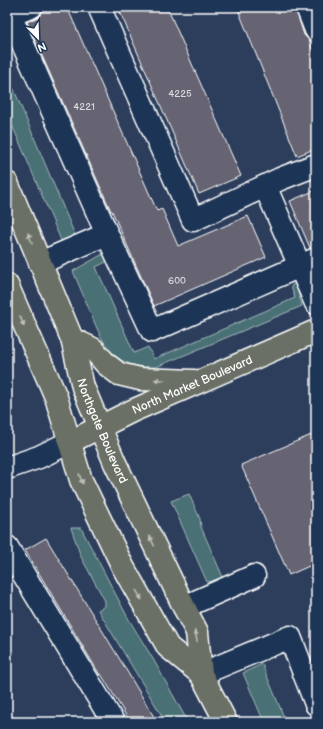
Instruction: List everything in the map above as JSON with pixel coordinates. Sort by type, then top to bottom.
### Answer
[{"type":"main road","name":"Northgate Boulevard","points":[[7,183],[72,339],[83,387],[114,462],[197,632],[201,674],[226,722]]},
{"type":"main road","name":"Northgate Boulevard","points":[[7,285],[56,397],[81,480],[127,574],[168,647],[201,674]]},
{"type":"main road","name":"North Market Boulevard","points":[[70,442],[100,426],[316,331]]},
{"type":"main road","points":[[72,339],[93,349],[106,364],[119,374],[140,379],[199,382]]},
{"type":"street","points":[[31,7],[9,16],[152,331],[308,262]]},
{"type":"street","points":[[99,7],[192,220],[265,186],[316,165]]},
{"type":"street","points":[[307,7],[316,30]]},
{"type":"street","points":[[265,186],[308,262],[316,303]]},
{"type":"street","points":[[40,263],[107,234]]},
{"type":"street","points":[[7,468],[39,457],[70,442]]},
{"type":"street","points":[[7,547],[113,722]]},
{"type":"street","points":[[184,607],[254,576]]},
{"type":"street","points":[[201,674],[290,637],[316,704]]},
{"type":"green space","points":[[7,73],[77,240],[63,245],[7,113]]},
{"type":"green space","points":[[103,254],[107,255],[108,259],[106,262],[96,267],[134,353],[148,347],[154,359],[295,298],[291,287],[293,284],[296,285],[302,306],[156,367],[142,367],[130,364],[113,354],[106,346],[73,271]]},
{"type":"green space","points":[[189,494],[200,519],[201,527],[222,575],[221,580],[207,582],[171,501]]},
{"type":"green space","points":[[71,528],[81,528],[128,618],[188,722],[167,722],[162,716],[98,610],[105,606],[105,601],[81,557]]},
{"type":"green space","points":[[262,664],[286,722],[264,722],[243,673]]},
{"type":"building","points":[[67,7],[157,211],[162,209],[178,246],[248,216],[266,257],[154,306],[27,22],[40,15],[43,8]]},
{"type":"building","points":[[132,7],[167,7],[241,176],[199,194],[120,12]]},
{"type":"building","points":[[237,7],[295,7],[304,35],[309,40],[316,58],[316,148],[297,156]]},
{"type":"building","points":[[316,190],[316,247],[310,248],[290,201]]},
{"type":"building","points":[[316,433],[316,563],[289,575],[241,465]]},
{"type":"building","points":[[46,538],[157,722],[130,722],[101,674],[100,675],[25,550]]}]
